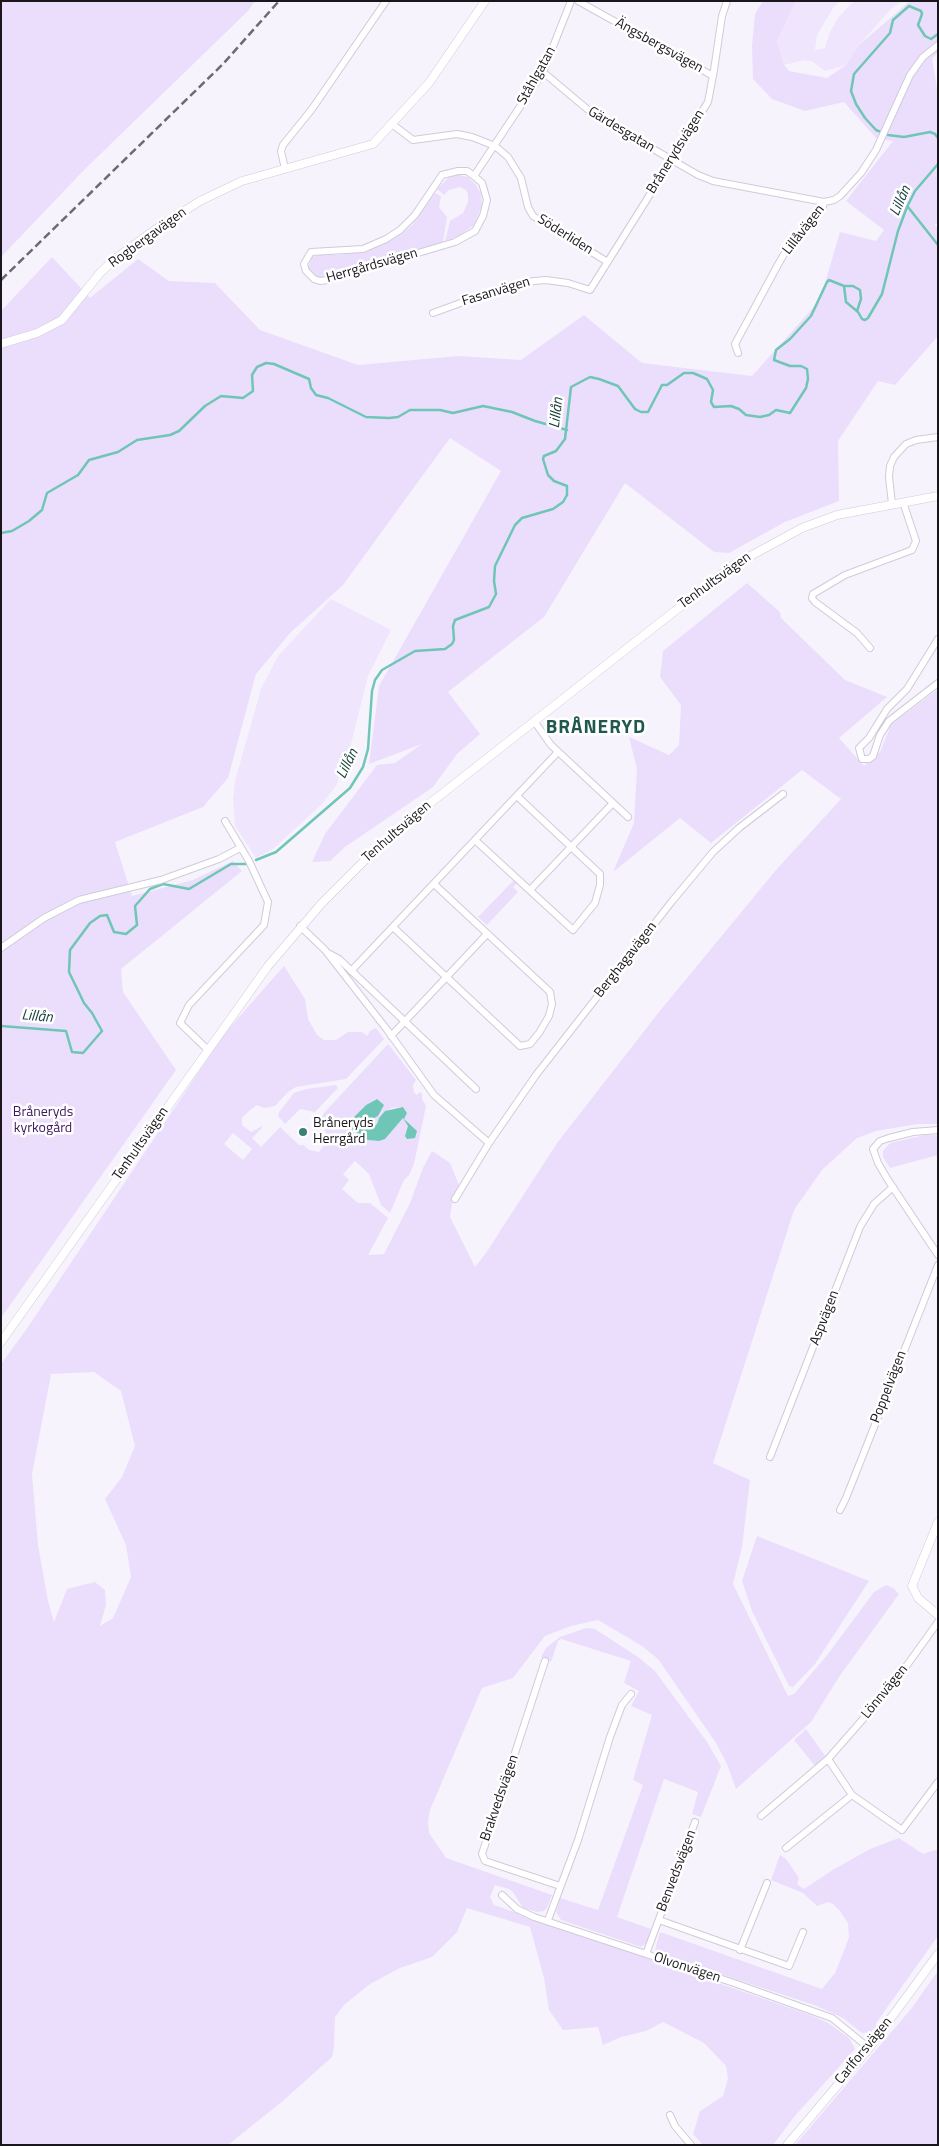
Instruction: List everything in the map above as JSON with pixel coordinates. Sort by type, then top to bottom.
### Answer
[{"type":"street","points":[[285,169],[281,151],[283,145],[312,109],[386,1]]},
{"type":"street","name":"Rogbergavägen","points":[[1,344],[37,333],[62,320],[100,273],[115,259],[176,215],[242,181],[373,144],[435,75],[485,1]]},
{"type":"street","name":"Ståhlgatan","points":[[495,146],[543,72],[572,1]]},
{"type":"street","name":"Ängsbergsvägen","points":[[578,1],[713,76]]},
{"type":"street","name":"Brånerydsvägen","points":[[590,290],[708,102],[722,16],[727,1]]},
{"type":"street","name":"Lillåvägen","points":[[738,353],[735,344],[790,244],[823,207],[824,202],[834,200],[861,173],[879,144],[910,76],[923,57],[938,45]]},
{"type":"street","name":"Gärdesgatan","points":[[543,72],[593,114],[698,175],[713,181],[824,202]]},
{"type":"street","name":"Söderliden","points":[[392,124],[413,140],[457,134],[472,136],[495,146],[508,157],[521,178],[528,207],[533,216],[606,262]]},
{"type":"street","points":[[474,176],[495,146]]},
{"type":"street","name":"Herrgårdsvägen","points":[[467,171],[474,176],[485,188],[486,207],[480,224],[475,231],[461,240],[328,280],[320,281],[314,279],[306,271],[304,264],[311,252],[363,248],[386,240],[416,215],[442,175],[467,171]]},
{"type":"street","name":"Fasanvägen","points":[[433,312],[496,290],[534,281],[546,280],[568,283],[590,290]]},
{"type":"street","points":[[892,504],[889,477],[890,466],[894,457],[906,444],[916,440],[938,437]]},
{"type":"street","name":"Tenhultsvägen","points":[[1,1342],[207,1049],[263,973],[300,926],[346,878],[389,838],[534,721],[732,566],[809,526],[844,513],[938,496]]},
{"type":"street","points":[[870,648],[857,633],[812,598],[813,594],[844,575],[912,550],[916,541],[903,502]]},
{"type":"street","points":[[938,639],[907,689],[887,709],[869,738],[859,748],[862,759],[869,759],[873,756],[880,735],[889,721],[938,683]]},
{"type":"street","points":[[534,721],[550,744],[628,817]]},
{"type":"street","points":[[352,971],[518,797],[558,752]]},
{"type":"street","name":"Berghagavägen","points":[[455,1199],[489,1143],[536,1074],[713,852],[739,828],[783,794]]},
{"type":"street","points":[[475,840],[573,930],[595,903],[600,879],[599,872],[518,797]]},
{"type":"street","points":[[530,890],[613,803]]},
{"type":"street","points":[[207,1049],[180,1023],[189,1005],[264,925],[268,902],[249,861],[225,821]]},
{"type":"street","points":[[1,948],[44,918],[79,900],[161,880],[219,859],[240,848]]},
{"type":"street","points":[[393,928],[520,1046],[530,1044],[540,1033],[549,1016],[552,1004],[551,994],[434,884]]},
{"type":"street","points":[[300,926],[325,950],[434,1095],[489,1143]]},
{"type":"street","points":[[391,1036],[487,934]]},
{"type":"street","points":[[325,950],[339,959],[476,1088]]},
{"type":"street","points":[[937,1251],[893,1187],[872,1148],[880,1141],[902,1134],[938,1130]]},
{"type":"street","name":"Aspvägen","points":[[770,1457],[860,1228],[874,1204],[893,1187]]},
{"type":"street","name":"Poppelvägen","points":[[840,1510],[938,1265]]},
{"type":"street","points":[[938,1522],[912,1586],[915,1595],[938,1615]]},
{"type":"street","name":"Lönnvägen","points":[[761,1816],[828,1759],[892,1686],[938,1622]]},
{"type":"street","name":"Brakvedsvägen","points":[[545,1661],[482,1854],[485,1860],[560,1886]]},
{"type":"street","points":[[548,1920],[578,1840],[610,1737],[622,1705],[630,1694]]},
{"type":"street","points":[[828,1759],[852,1795],[902,1830],[938,1782]]},
{"type":"street","points":[[786,1848],[852,1795]]},
{"type":"street","name":"Benvedsvägen","points":[[646,1954],[695,1822]]},
{"type":"street","points":[[740,1950],[767,1882]]},
{"type":"street","name":"Olvonvägen","points":[[502,1895],[517,1909],[832,2018],[869,2048]]},
{"type":"street","name":"Benvedsvägen","points":[[659,1920],[789,1966],[803,1932]]},
{"type":"street","name":"Carlforsvägen","points":[[787,2145],[869,2048],[938,1954]]},
{"type":"street","points":[[670,2114],[675,2126],[691,2145]]},
{"type":"shaded area","points":[[796,1],[840,1],[833,8],[817,35],[815,50],[825,48],[830,32],[838,18],[854,1],[902,1],[892,8],[859,45],[846,65],[825,71],[813,62],[805,60],[784,65],[777,41]]},
{"type":"shaded area","points":[[331,599],[391,630],[368,676],[349,752],[336,786],[322,804],[273,849],[256,858],[235,826],[233,799],[235,781],[261,689],[278,656]]},
{"type":"shaded area","points":[[377,1099],[384,1105],[378,1116],[369,1121],[370,1125],[377,1124],[385,1111],[403,1107],[407,1113],[404,1119],[417,1131],[415,1138],[407,1139],[405,1136],[408,1126],[403,1118],[385,1139],[379,1141],[368,1140],[353,1131],[351,1126],[354,1117],[366,1105]]},
{"type":"green space","points":[[1,1],[255,1],[248,11],[85,169],[1,257]]},
{"type":"green space","name":"Bråneryds kyrkogård","points":[[763,1],[796,1],[777,41],[784,65],[789,71],[827,78],[846,65],[859,45],[910,1],[938,1],[938,53],[932,58],[938,94],[938,222],[935,225],[938,228],[938,336],[895,385],[878,381],[838,441],[839,501],[785,522],[729,553],[714,552],[625,483],[544,617],[448,692],[480,734],[457,754],[433,787],[345,847],[330,861],[312,862],[325,834],[377,765],[395,763],[422,744],[369,764],[379,686],[501,471],[450,438],[343,585],[290,633],[256,674],[228,778],[203,807],[115,842],[132,896],[193,880],[233,861],[242,871],[121,969],[123,992],[176,1070],[1,1318],[1,311],[52,257],[90,298],[138,259],[169,281],[215,283],[260,330],[358,365],[458,356],[521,360],[584,315],[642,363],[752,376],[820,300],[840,232],[876,241],[884,230],[846,201],[893,141],[876,138],[844,102],[805,111],[772,99],[753,79],[752,46],[755,14]]},
{"type":"green space","points":[[455,174],[468,177],[476,185],[481,194],[482,206],[474,225],[459,236],[445,241],[450,221],[463,213],[468,202],[466,190],[460,187],[449,190],[444,195],[437,189],[450,176]]},
{"type":"green space","points":[[435,193],[441,196],[439,207],[447,217],[443,242],[321,279],[311,273],[308,268],[312,257],[323,254],[339,255],[369,250],[403,233],[412,225]]},
{"type":"green space","points":[[747,583],[780,612],[781,618],[845,680],[887,697],[839,738],[864,766],[880,752],[891,725],[938,689],[938,1124],[917,1124],[876,1131],[857,1138],[822,1170],[794,1210],[713,1463],[750,1480],[742,1547],[733,1584],[788,1696],[794,1694],[828,1654],[874,1592],[886,1585],[893,1588],[899,1594],[839,1677],[811,1722],[736,1789],[727,1764],[716,1743],[658,1659],[642,1646],[598,1620],[571,1626],[545,1636],[513,1678],[482,1688],[430,1810],[428,1821],[429,1833],[446,1858],[552,1895],[547,1908],[544,1911],[537,1912],[523,1908],[509,1889],[495,1885],[490,1897],[494,1905],[813,2016],[830,2024],[849,2038],[855,2049],[794,2117],[773,2145],[703,2145],[693,2134],[700,2111],[723,2096],[728,2079],[726,2066],[704,2043],[663,2022],[646,2031],[621,2037],[603,2045],[598,2027],[563,2030],[549,2010],[544,1978],[530,1927],[467,1908],[457,1932],[432,1957],[400,1968],[370,1984],[344,2005],[335,2017],[332,2057],[284,2100],[228,2145],[1,2145],[1,1364],[28,1327],[224,1034],[284,966],[305,999],[308,1019],[317,1035],[324,1040],[336,1040],[348,1032],[362,1032],[367,1036],[370,1031],[376,1028],[384,1039],[346,1079],[296,1087],[288,1092],[275,1106],[264,1108],[257,1105],[242,1118],[242,1125],[251,1132],[262,1126],[252,1138],[261,1147],[280,1127],[299,1145],[319,1152],[324,1145],[319,1143],[326,1133],[321,1120],[323,1114],[388,1044],[416,1080],[413,1085],[414,1092],[417,1095],[420,1092],[422,1094],[422,1099],[426,1106],[414,1164],[409,1175],[404,1180],[390,1213],[381,1205],[369,1174],[355,1161],[343,1174],[349,1180],[342,1189],[358,1203],[370,1203],[388,1218],[368,1255],[384,1254],[410,1203],[423,1168],[432,1151],[450,1163],[459,1185],[452,1203],[450,1217],[475,1267],[557,1143],[659,1012],[776,870],[841,799],[802,770],[711,843],[680,818],[613,872],[634,823],[637,769],[629,737],[669,755],[679,745],[681,705],[660,677],[663,651]],"holes":[[[376,1099],[383,1105],[378,1116],[369,1121],[372,1126],[378,1123],[379,1118],[392,1108],[403,1107],[407,1113],[385,1138],[380,1141],[370,1140],[357,1135],[351,1127],[355,1117],[366,1105]],[[233,1133],[252,1149],[243,1160],[224,1144]],[[94,1372],[121,1391],[135,1446],[122,1477],[105,1499],[126,1545],[131,1577],[113,1618],[100,1626],[106,1605],[105,1590],[95,1582],[67,1589],[54,1622],[48,1601],[38,1545],[32,1474],[51,1374]]]},
{"type":"green space","points":[[514,880],[517,883],[513,887],[518,892],[487,925],[478,917]]},
{"type":"green space","points":[[336,1085],[338,1088],[315,1112],[300,1109],[285,1124],[278,1116],[294,1093],[306,1089]]},
{"type":"green space","points":[[925,1135],[938,1135],[938,1155],[890,1168],[883,1157],[883,1151],[890,1143]]},
{"type":"green space","points":[[757,1536],[869,1581],[815,1664],[793,1687],[789,1686],[752,1611],[742,1581]]},
{"type":"green space","points":[[586,1628],[595,1629],[638,1657],[655,1671],[707,1742],[721,1766],[701,1817],[692,1814],[698,1792],[664,1779],[617,1917],[651,1929],[647,1943],[641,1947],[561,1920],[556,1912],[560,1898],[598,1910],[643,1785],[633,1780],[652,1715],[631,1706],[639,1691],[624,1683],[631,1661],[561,1639],[558,1641],[551,1662],[541,1657],[546,1648],[560,1637]]},
{"type":"green space","points":[[806,1729],[826,1757],[815,1766],[794,1740]]},
{"type":"green space","points":[[899,1838],[923,1854],[938,1849],[938,1936],[876,2023],[874,2032],[862,2033],[843,2018],[817,2006],[660,1954],[655,1950],[660,1932],[822,1989],[835,1973],[844,1951],[849,1937],[848,1923],[833,1904],[828,1902],[817,1906],[803,1893],[771,1880],[780,1855],[786,1859],[799,1878],[797,1884],[804,1889],[870,1849]]},
{"type":"green space","points":[[938,1971],[938,2145],[795,2145],[911,2009]]},
{"type":"waterway","name":"Lillån","points":[[938,34],[931,39],[925,36],[918,25],[922,14],[921,11],[909,6],[893,20],[890,33],[854,74],[851,91],[856,104],[876,130],[888,135],[904,137],[930,132],[938,138]]},
{"type":"waterway","name":"Lillån","points":[[256,860],[276,852],[350,788],[363,767],[368,749],[372,691],[375,680],[382,670],[415,651],[445,649],[452,644],[455,620],[489,607],[496,594],[494,581],[495,566],[515,525],[522,518],[553,509],[563,502],[567,495],[567,486],[554,481],[548,475],[543,459],[544,456],[556,451],[565,439],[571,387],[590,377],[599,379],[618,386],[635,409],[641,412],[648,412],[662,385],[667,385],[684,373],[693,373],[707,379],[713,390],[711,402],[714,407],[731,406],[739,409],[746,415],[760,417],[769,415],[776,410],[790,413],[806,388],[808,379],[807,369],[801,366],[790,366],[774,360],[776,350],[790,339],[811,316],[829,280],[844,286],[846,302],[858,312],[862,319],[868,318],[882,294],[898,231],[907,207],[915,191],[938,164]]},
{"type":"waterway","points":[[908,207],[938,245]]},
{"type":"waterway","points":[[844,286],[853,286],[860,290],[861,299],[857,311]]},
{"type":"waterway","points":[[1,533],[12,531],[29,521],[42,510],[47,493],[78,475],[89,460],[118,452],[137,440],[170,435],[179,431],[205,406],[221,396],[243,398],[253,391],[252,375],[257,367],[266,363],[274,364],[309,379],[311,388],[316,395],[328,398],[366,417],[398,417],[410,410],[440,410],[453,413],[483,406],[512,412],[567,430]]},
{"type":"waterway","name":"Lillån","points":[[1,1026],[66,1031],[72,1052],[83,1053],[102,1031],[84,1003],[69,972],[70,950],[90,923],[100,916],[107,915],[114,932],[126,934],[137,925],[135,906],[150,889],[163,884],[189,889],[231,864],[246,864]]},
{"type":"railway","points":[[1,280],[223,64],[279,1]]},
{"type":"place","name":"Bråneryds Herrgård","points":[[303,1132]]},
{"type":"district","name":"BRÅNERYD","points":[[596,728]]}]
